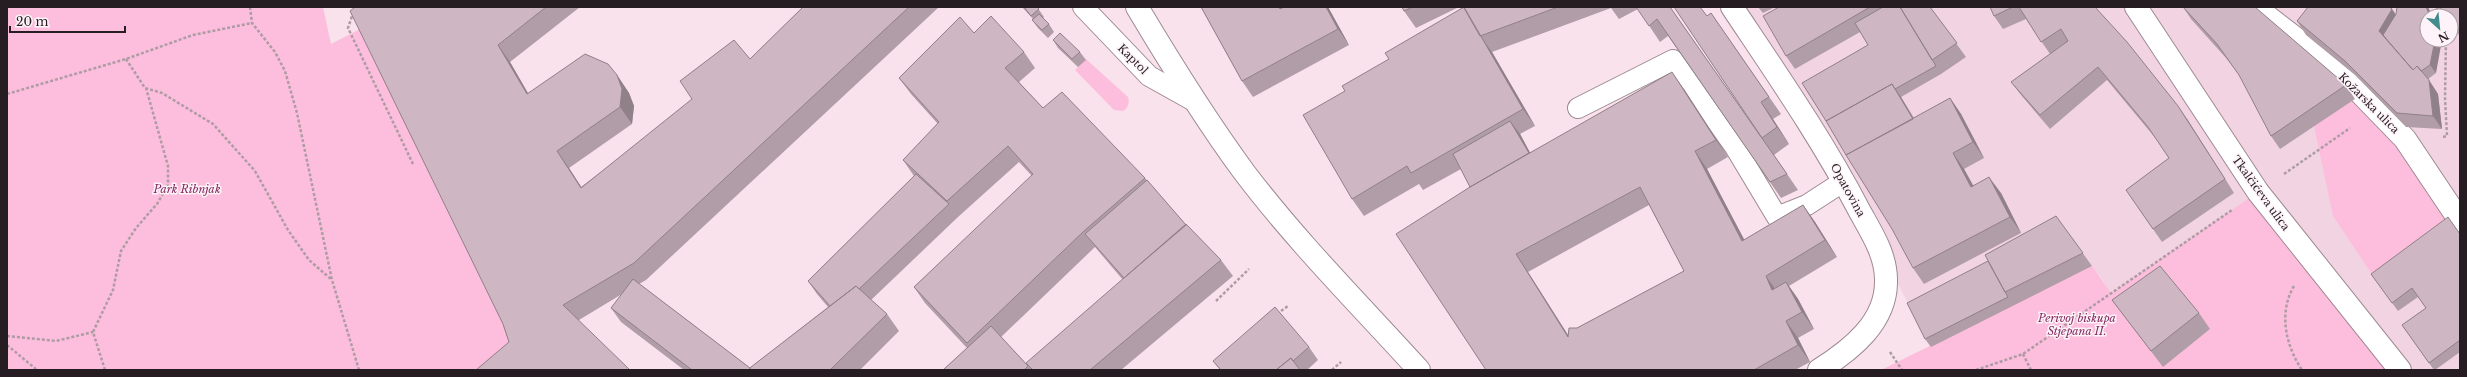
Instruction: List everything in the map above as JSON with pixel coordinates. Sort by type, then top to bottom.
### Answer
[{"type":"street","points":[[1137,7],[1192,100],[1245,174],[1283,219],[1419,370]]},
{"type":"street","name":"Opatovina","points":[[1732,7],[1844,181],[1882,254],[1886,280],[1882,305],[1872,325],[1859,341],[1839,358],[1819,370]]},
{"type":"street","name":"Tkalčićeva ulica","points":[[2136,7],[2258,192],[2400,370]]},
{"type":"street","name":"Kožarska ulica","points":[[2255,7],[2342,74],[2405,139],[2460,221]]},
{"type":"lane","name":"Kaptol","points":[[1083,7],[1149,76],[1192,100]]},
{"type":"lane","points":[[1578,108],[1673,60],[1735,147],[1778,217],[1807,205],[1844,181]]},
{"type":"path","points":[[250,7],[252,23],[275,52],[285,71],[297,113],[332,280],[359,370]]},
{"type":"path","points":[[354,7],[348,28],[413,164]]},
{"type":"path","points":[[7,94],[126,59],[193,35],[252,23]]},
{"type":"path","points":[[2405,139],[2448,136],[2445,98],[2446,48]]},
{"type":"path","points":[[105,370],[94,332],[114,290],[116,267],[121,251],[136,228],[157,204],[168,185],[168,166],[154,125],[146,88],[126,59]]},
{"type":"path","points":[[146,88],[162,93],[213,124],[255,171],[288,230],[308,260],[332,280]]},
{"type":"path","points":[[1976,370],[2023,354],[2102,298],[2377,110]]},
{"type":"path","points":[[2302,370],[2292,356],[2284,324],[2291,290],[2310,258]]},
{"type":"path","points":[[1216,301],[1249,269]]},
{"type":"path","points":[[1271,320],[1288,306]]},
{"type":"path","points":[[7,336],[56,341],[94,332]]},
{"type":"path","points":[[7,345],[36,370]]},
{"type":"path","points":[[2023,354],[2031,370]]},
{"type":"path","points":[[1332,370],[1341,362]]},
{"type":"shaded area","points":[[1734,7],[2460,7],[2460,370],[2165,370],[2124,316],[2102,279],[2092,267],[1931,347],[1844,181]]},
{"type":"green space","name":"Park Ribnjak","points":[[7,7],[323,7],[331,44],[362,28],[515,341],[509,370],[7,370]]},
{"type":"green space","points":[[1086,59],[1128,97],[1129,103],[1125,110],[1114,110],[1075,70]]},
{"type":"green space","points":[[2355,99],[2400,149],[2453,225],[2377,282],[2333,216],[2314,126]]},
{"type":"green space","name":"Perivoj biskupa Stjepana II.","points":[[2258,192],[2400,370],[1881,370],[2092,266],[2111,293]]},
{"type":"building","points":[[355,7],[546,7],[498,45],[527,94],[585,54],[608,64],[617,75],[622,89],[620,107],[557,151],[581,188],[692,99],[680,81],[734,40],[750,59],[803,7],[909,7],[634,263],[563,305],[630,370],[476,370],[509,342],[503,324],[350,11]]},
{"type":"building","points":[[1024,7],[1037,7],[1039,9],[1031,16]]},
{"type":"building","points":[[1201,7],[1279,7],[1280,9],[1284,7],[1326,7],[1338,29],[1242,81]]},
{"type":"building","points":[[1402,7],[1413,7],[1404,11]]},
{"type":"building","points":[[1464,7],[1523,109],[1411,173],[1407,166],[1352,199],[1303,115],[1345,91],[1342,86],[1389,59],[1385,53]]},
{"type":"building","points":[[1558,7],[1480,36],[1464,8]]},
{"type":"building","points":[[1636,7],[1670,7],[1787,174],[1770,182],[1657,19],[1649,26]]},
{"type":"building","points":[[1674,7],[1700,7],[1707,16],[1711,13],[1769,97],[1761,102],[1777,127],[1762,138]]},
{"type":"building","points":[[1779,7],[1870,7],[1786,56],[1763,16]]},
{"type":"building","points":[[1883,7],[1900,7],[1936,66],[1895,89],[1892,84],[1826,121],[1802,83],[1868,45],[1855,23]]},
{"type":"building","points":[[1900,7],[1930,7],[1957,43],[1932,60]]},
{"type":"building","points":[[1990,7],[2013,7],[1994,16]]},
{"type":"building","points":[[2019,7],[2095,7],[2127,42],[2178,106],[2225,179],[2153,229],[2126,190],[2169,158],[2148,127],[2098,67],[2040,115],[2011,82],[2068,41],[2061,29],[2041,42]]},
{"type":"building","points":[[2183,7],[2255,7],[2346,85],[2271,136],[2239,75],[2217,44]]},
{"type":"building","points":[[2308,7],[2390,7],[2392,9],[2379,31],[2413,70],[2417,66],[2429,80],[2433,116],[2397,113],[2345,61],[2297,21]]},
{"type":"building","points":[[2397,7],[2426,8],[2419,8],[2419,48],[2433,48],[2430,65],[2421,71],[2417,66],[2413,70],[2383,35],[2396,14]]},
{"type":"building","points":[[2460,7],[2460,29],[2459,8],[2440,8]]},
{"type":"building","points":[[1039,14],[1049,24],[1042,30],[1032,20]]},
{"type":"building","points":[[991,16],[1024,52],[1005,68],[1043,108],[1062,92],[1145,178],[1084,231],[967,343],[914,287],[1033,174],[1008,146],[947,201],[903,160],[939,122],[899,78],[960,17],[974,33]]},
{"type":"building","points":[[1060,33],[1080,52],[1072,59],[1053,40]]},
{"type":"building","points":[[1672,72],[1716,140],[1695,151],[1742,241],[1803,205],[1825,240],[1766,276],[1772,290],[1786,282],[1802,312],[1786,321],[1798,345],[1754,370],[1486,370],[1396,234],[1470,187]],"holes":[[[1640,187],[1684,271],[1577,328],[1569,328],[1568,337],[1516,254]]]},
{"type":"building","points":[[1892,84],[1913,119],[1846,155],[1826,121]]},
{"type":"building","points":[[1950,98],[1973,142],[1953,153],[1971,187],[1989,177],[2010,217],[1913,268],[1892,229],[1846,155]]},
{"type":"building","points":[[1510,121],[1529,153],[1470,187],[1453,154]]},
{"type":"building","points":[[916,174],[949,204],[859,289],[856,286],[830,306],[808,281]]},
{"type":"building","points":[[1147,180],[1186,225],[1124,278],[1085,234]]},
{"type":"building","points":[[2056,216],[2083,253],[2005,292],[1985,255]]},
{"type":"building","points":[[2448,217],[2460,234],[2460,340],[2429,363],[2402,325],[2426,308],[2412,288],[2392,303],[2371,274]]},
{"type":"building","points":[[1186,224],[1221,260],[1090,370],[1033,370],[1026,363]]},
{"type":"building","points":[[1988,261],[2008,297],[1925,339],[1907,303]]},
{"type":"building","points":[[2160,266],[2199,313],[2151,351],[2112,300]]},
{"type":"building","points":[[633,279],[750,368],[749,370],[692,370],[611,308]]},
{"type":"building","points":[[856,286],[887,314],[830,370],[749,370],[751,367]]},
{"type":"building","points":[[1275,307],[1309,347],[1293,361],[1291,358],[1276,370],[1221,370],[1213,361]]},
{"type":"building","points":[[991,326],[1028,366],[1024,370],[943,370]]},
{"type":"building","points":[[1291,358],[1300,370],[1276,370]]}]
